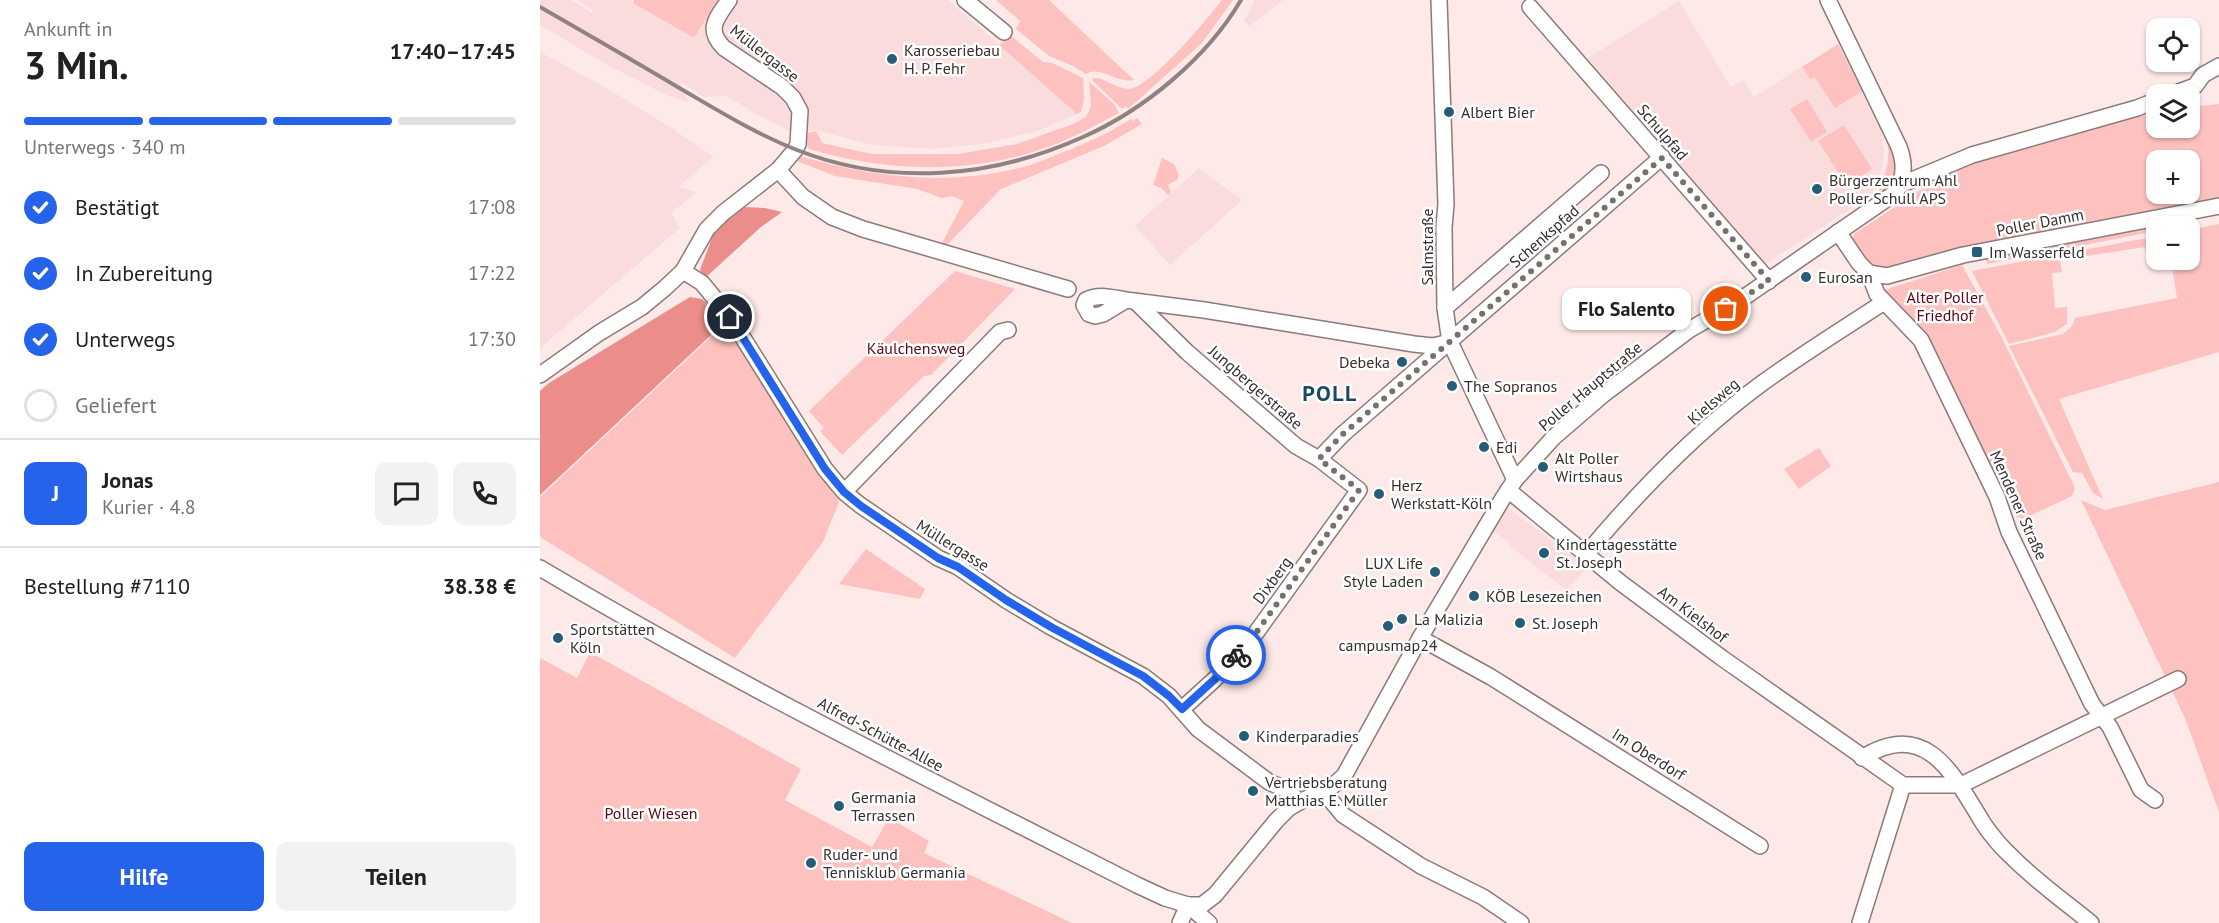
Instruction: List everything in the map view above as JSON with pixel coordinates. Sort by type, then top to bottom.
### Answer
[{"type":"street","name":"Müllergasse","points":[[540,375],[599,333],[642,307],[683,271],[707,229],[723,213],[788,161],[798,144],[801,111],[793,98],[782,87],[724,48],[716,40],[714,24],[729,0]]},
{"type":"street","points":[[965,0],[1004,32]]},
{"type":"street","name":"Salmstraße","points":[[1439,0],[1446,204],[1445,308],[1450,342],[1512,485]]},
{"type":"street","points":[[1828,0],[1896,138],[1904,166],[1900,185]]},
{"type":"street","name":"Schulpfad","points":[[1530,7],[1769,281]]},
{"type":"street","points":[[2197,84],[2204,75],[2219,66]]},
{"type":"street","points":[[1900,185],[1972,155],[2146,104]]},
{"type":"street","name":"Schenkspfad","points":[[1319,459],[1343,434],[1662,158]]},
{"type":"street","points":[[778,170],[803,197],[832,217],[863,229],[1068,289]]},
{"type":"street","points":[[1445,308],[1601,172]]},
{"type":"street","name":"Poller Hauptstraße","points":[[1188,905],[1208,902],[1276,821],[1299,802],[1324,792],[1347,771],[1420,638],[1512,485],[1554,437],[1604,394],[1689,330],[1769,281],[1780,270],[1888,199],[1900,185]]},
{"type":"street","name":"Poller Damm","points":[[1869,273],[1887,276],[1963,255],[2219,206]]},
{"type":"street","name":"Mendener Straße","points":[[1838,232],[1859,263],[1869,273],[1873,286],[1884,302],[1921,340],[1997,497],[2010,532],[2092,704],[2110,727],[2141,790],[2155,800]]},
{"type":"street","name":"Müllergasse","points":[[683,271],[702,283],[730,317],[825,469],[844,492],[938,558],[958,567],[1006,600],[1143,676],[1169,696],[1198,729],[1220,747],[1269,782],[1289,791],[1299,802]]},
{"type":"street","name":"Jungbergerstraße","points":[[1359,490],[1319,459],[1296,446],[1131,301],[1204,310],[1414,344],[1433,346],[1450,342]]},
{"type":"street","name":"Kielsweg","points":[[1587,553],[1648,483],[1730,410],[1761,384],[1884,302]]},
{"type":"street","points":[[844,492],[1000,332],[1008,330]]},
{"type":"street","name":"Am Kielshof","points":[[1512,485],[1621,582],[1722,658],[1903,785]]},
{"type":"street","name":"Dixberg","points":[[1182,709],[1215,679],[1253,637],[1359,490]]},
{"type":"street","name":"Alfred-Schütte-Allee","points":[[540,568],[749,685],[871,750],[1137,885],[1188,905],[1209,923]]},
{"type":"street","name":"Im Oberdorf","points":[[1420,638],[1518,694],[1760,846]]},
{"type":"street","points":[[1860,923],[1903,785],[1961,785],[2178,679]]},
{"type":"street","points":[[1862,758],[1884,746],[1900,744],[1917,746],[1933,753],[1961,785],[1985,825],[2013,858],[2091,923]]},
{"type":"street","points":[[1324,792],[1343,815],[1421,866],[1482,897],[1521,923]]},
{"type":"street","points":[[1180,923],[1188,905]]},
{"type":"shaded area","points":[[540,0],[571,0],[592,13],[593,10],[578,0],[629,0],[693,38],[717,0],[948,0],[1077,114],[1037,131],[987,143],[933,149],[872,145],[816,130],[791,132],[727,96],[704,97],[679,81],[689,103],[664,94],[606,64],[540,25]]},
{"type":"shaded area","points":[[1255,0],[1283,0],[1250,26],[1244,21]]},
{"type":"shaded area","points":[[1679,1],[1731,87],[1743,80],[1754,97],[1838,44],[1882,134],[1884,151],[1882,168],[1873,191],[1867,198],[1765,264],[1588,58]]},
{"type":"shaded area","points":[[540,52],[603,86],[670,127],[713,157],[678,187],[697,192],[671,213],[680,228],[540,348]]},
{"type":"shaded area","points":[[1199,168],[1242,200],[1170,265],[1135,226]]},
{"type":"shaded area","points":[[745,207],[782,212],[761,227],[706,277],[700,270],[715,230]]},
{"type":"shaded area","points":[[690,297],[702,299],[726,321],[540,495],[540,391],[549,383]]},
{"type":"shaded area","name":"Kindertagesstätte St. Joseph","points":[[1508,508],[1587,567],[1566,590],[1509,545],[1510,542],[1493,532]]},
{"type":"green space","points":[[634,0],[718,0],[694,38],[633,3]]},
{"type":"green space","points":[[996,0],[1049,0],[1134,80],[1128,81],[1097,72],[1086,74],[1049,56],[1016,29],[1020,21]]},
{"type":"green space","points":[[1222,0],[1233,0],[1202,43],[1128,109],[1126,106],[1122,109],[1092,80],[1098,78],[1128,89],[1138,86],[1164,66]]},
{"type":"green space","points":[[1010,35],[1043,62],[1052,63],[1083,78],[1084,99],[1081,112],[1077,114],[999,45]]},
{"type":"green space","points":[[1838,44],[1862,91],[1835,108],[1815,77],[1810,79],[1802,67]]},
{"type":"green space","points":[[1089,82],[1114,104],[1119,113],[1066,140],[1019,156],[959,166],[898,166],[838,157],[809,149],[806,145],[808,133],[816,131],[822,143],[872,154],[958,154],[1017,144],[1086,117],[1091,106]]},
{"type":"green space","points":[[1807,99],[1827,132],[1811,142],[1790,109]]},
{"type":"green space","points":[[2219,104],[2219,200],[2200,204],[2200,150],[2146,150],[2146,204],[2200,204],[1890,268],[1868,261],[1852,242],[1854,234],[1925,187],[1974,159],[2034,141],[2146,115],[2146,138],[2200,138],[2200,106]]},
{"type":"green space","points":[[1137,118],[1142,124],[1104,146],[1001,189],[944,248],[941,245],[964,201],[952,196],[942,198],[917,189],[835,176],[797,161],[800,156],[856,170],[913,177],[941,178],[999,173],[1027,166],[1088,142]]},
{"type":"green space","points":[[1844,125],[1872,169],[1847,186],[1818,141]]},
{"type":"green space","points":[[1886,133],[1898,162],[1894,186],[1874,199],[1887,168]]},
{"type":"green space","points":[[1162,158],[1174,164],[1179,175],[1177,180],[1168,185],[1171,192],[1168,195],[1161,188],[1153,185]]},
{"type":"green space","points":[[2219,224],[2219,352],[2059,399],[2103,499],[2093,493],[2082,473],[2073,472],[2009,346],[2063,334],[2072,326],[2075,318],[2177,298],[2173,270],[2200,270],[2200,228]]},
{"type":"green space","points":[[2146,227],[2146,233],[1987,264],[1986,258]]},
{"type":"green space","points":[[2146,238],[2146,252],[2145,247],[2060,260],[2062,272],[2052,273],[2055,308],[2067,307],[2067,324],[2055,332],[2009,344],[1972,271]]},
{"type":"green space","name":"Alter Poller Friedhof","points":[[1962,265],[2002,338],[2075,488],[2072,496],[2023,519],[2015,516],[1928,337],[1881,291]]},
{"type":"green space","name":"Käulchensweg","points":[[955,271],[1015,289],[931,375],[924,376],[842,455],[820,431],[824,428],[809,411]]},
{"type":"green space","points":[[727,322],[816,469],[839,502],[823,542],[735,658],[540,537],[540,497]]},
{"type":"green space","points":[[1819,448],[1831,466],[1799,489],[1784,469]]},
{"type":"green space","points":[[2219,482],[2219,812],[2185,718],[2081,500],[2105,510]]},
{"type":"green space","points":[[866,549],[925,589],[920,599],[839,584]]},
{"type":"green space","name":"Poller Wiesen","points":[[590,652],[801,769],[785,800],[872,847],[889,818],[929,841],[924,853],[1072,923],[540,923],[540,658],[577,678]]},
{"type":"railway","points":[[540,7],[738,122],[797,150],[833,162],[869,169],[905,173],[941,173],[1013,162],[1048,151],[1106,126],[1151,97],[1192,62],[1211,42],[1241,0]]},
{"type":"way so far","points":[[1236,655],[1253,637],[1359,490],[1319,459],[1343,434],[1662,158],[1769,281],[1726,309]]},
{"type":"place","name":"Karosseriebau H. P. Fehr","points":[[892,59]]},
{"type":"place","name":"Albert Bier","points":[[1449,112]]},
{"type":"place","name":"Bürgerzentrum Ahl Poller Schull APS","points":[[1817,189]]},
{"type":"place","name":"Im Wasserfeld","points":[[1977,252]]},
{"type":"place","name":"Eurosan","points":[[1806,277]]},
{"type":"place","name":"Flo Salento","points":[[1726,309]]},
{"type":"place","name":"Debeka","points":[[1402,362]]},
{"type":"place","name":"The Sopranos","points":[[1452,386]]},
{"type":"place","name":"Edi","points":[[1484,447]]},
{"type":"place","name":"Alt Poller Wirtshaus","points":[[1543,467]]},
{"type":"place","name":"Herz Werkstatt-Köln","points":[[1379,494]]},
{"type":"place","name":"Kindertagesstätte St. Joseph","points":[[1544,553]]},
{"type":"place","name":"LUX Life Style Laden","points":[[1435,572]]},
{"type":"place","name":"KÖB Lesezeichen","points":[[1474,596]]},
{"type":"place","name":"La Malizia","points":[[1402,619]]},
{"type":"place","name":"St. Joseph","points":[[1520,623]]},
{"type":"place","name":"campusmap24","points":[[1388,626]]},
{"type":"place","name":"Sportstätten Köln","points":[[558,638]]},
{"type":"place","name":"Kinderparadies","points":[[1244,736]]},
{"type":"place","name":"Vertriebsberatung Matthias E. Müller","points":[[1253,791]]},
{"type":"place","name":"Germania Terrassen","points":[[839,806]]},
{"type":"place","name":"Ruder- und Tennisklub Germania","points":[[811,863]]},
{"type":"district","name":"POLL","points":[[1330,393]]},
{"type":"route","points":[[730,317],[825,469],[844,492],[938,558],[958,567],[1051,627],[1143,676],[1182,709],[1215,679],[1236,655]]}]
